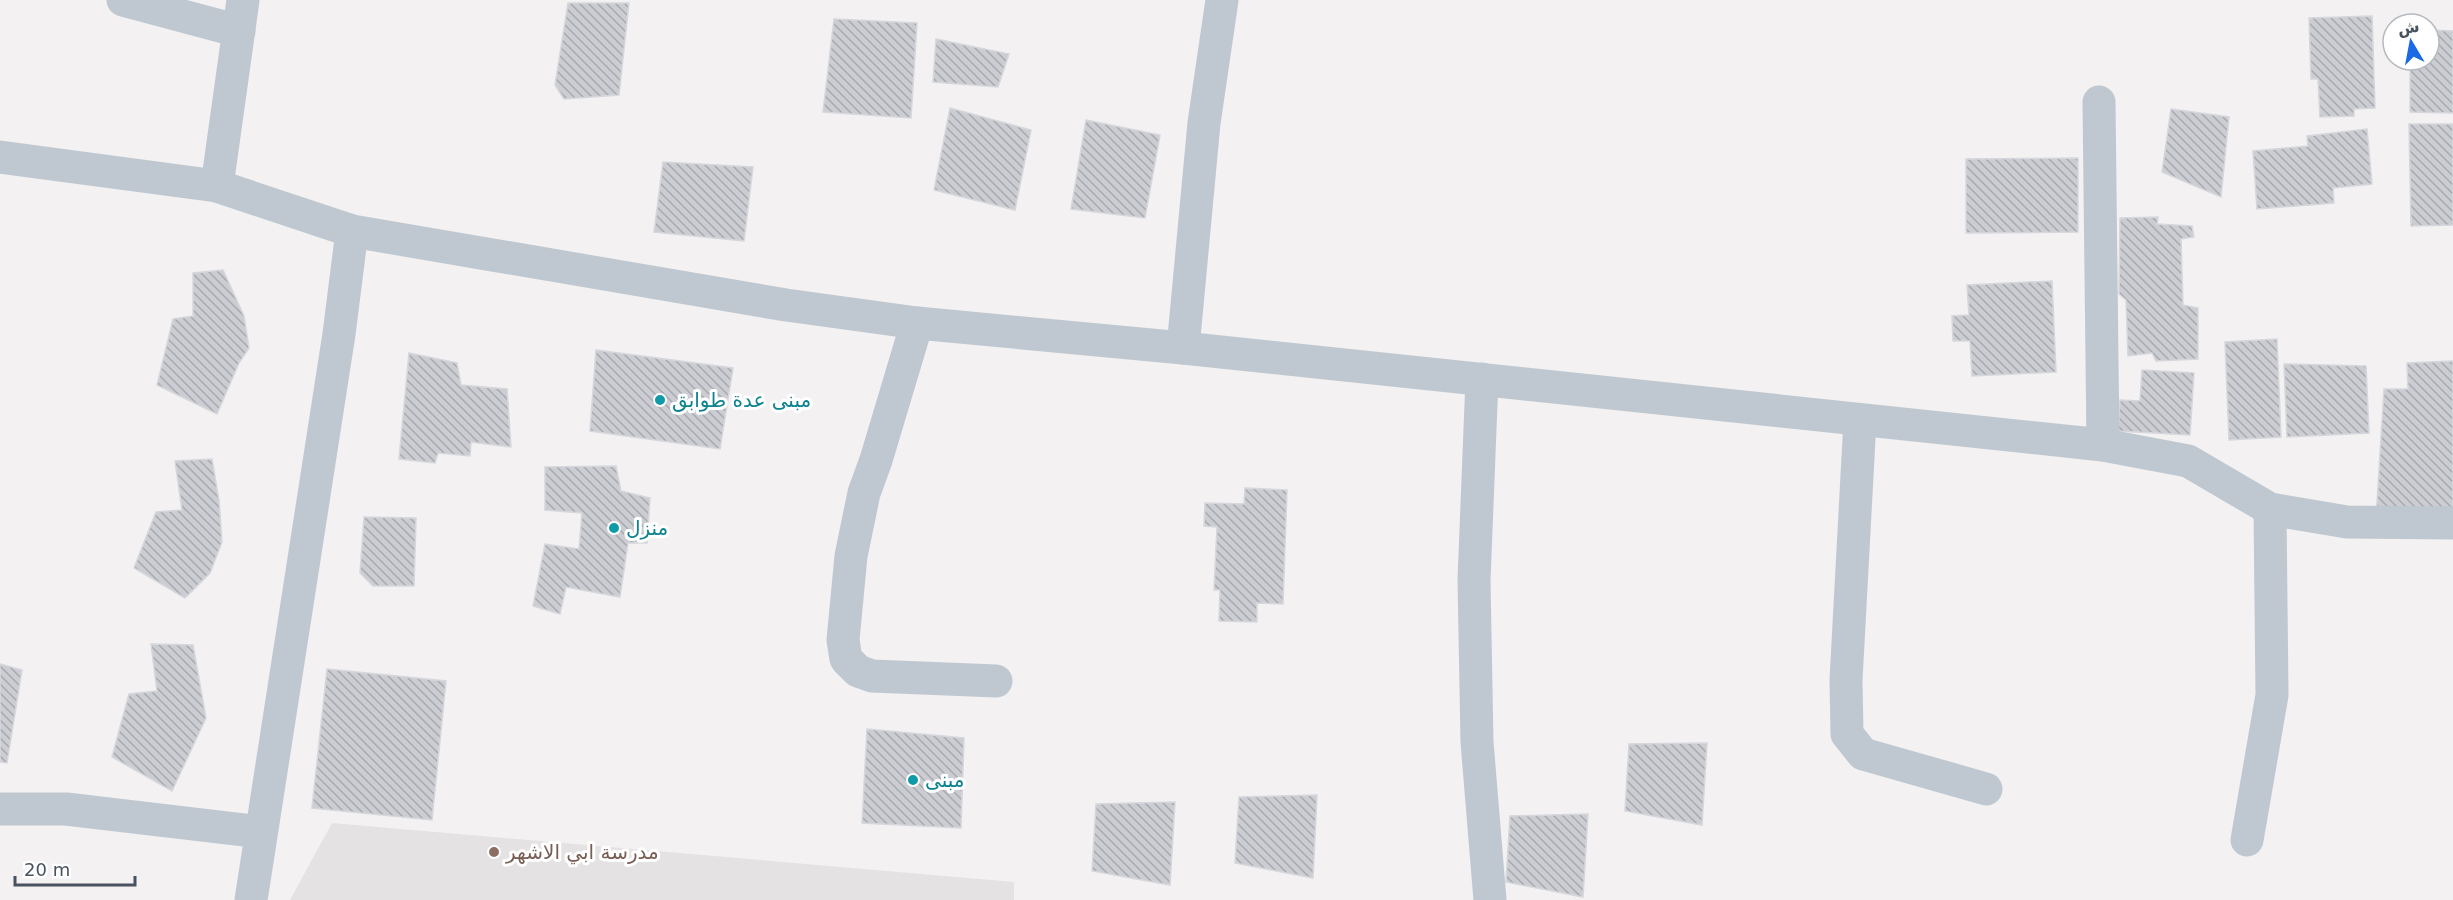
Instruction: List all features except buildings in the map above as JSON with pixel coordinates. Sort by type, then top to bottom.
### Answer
[{"type":"street","points":[[123,0],[241,16],[217,186]]},
{"type":"street","points":[[1183,348],[1204,123],[1222,0]]},
{"type":"street","points":[[2099,102],[2103,445]]},
{"type":"street","points":[[0,157],[217,186],[352,231],[786,305],[917,322],[2103,445],[2188,461],[2270,509],[2347,522],[2453,523]]},
{"type":"street","points":[[250,900],[339,334],[352,231]]},
{"type":"street","points":[[917,322],[864,493],[851,556],[843,640],[846,659],[858,671],[872,676],[996,681]]},
{"type":"street","points":[[1482,379],[1474,592],[1478,742],[1490,900]]},
{"type":"street","points":[[1860,420],[1846,680],[1847,734],[1863,754],[1986,789]]},
{"type":"street","points":[[2247,840],[2272,695],[2270,509]]},
{"type":"street","points":[[0,809],[66,809],[261,832]]},
{"type":"shaded area","name":"مدرسة ابي الاشهر","points":[[332,823],[1014,882],[1014,900],[290,900]]},
{"type":"place","name":"مبنى عدة طوابق","points":[[660,400]]},
{"type":"place","name":"منزل","points":[[614,528]]},
{"type":"place","name":"مبنى","points":[[913,780]]},
{"type":"place","name":"مدرسة ابي الاشهر","points":[[494,852]]}]
